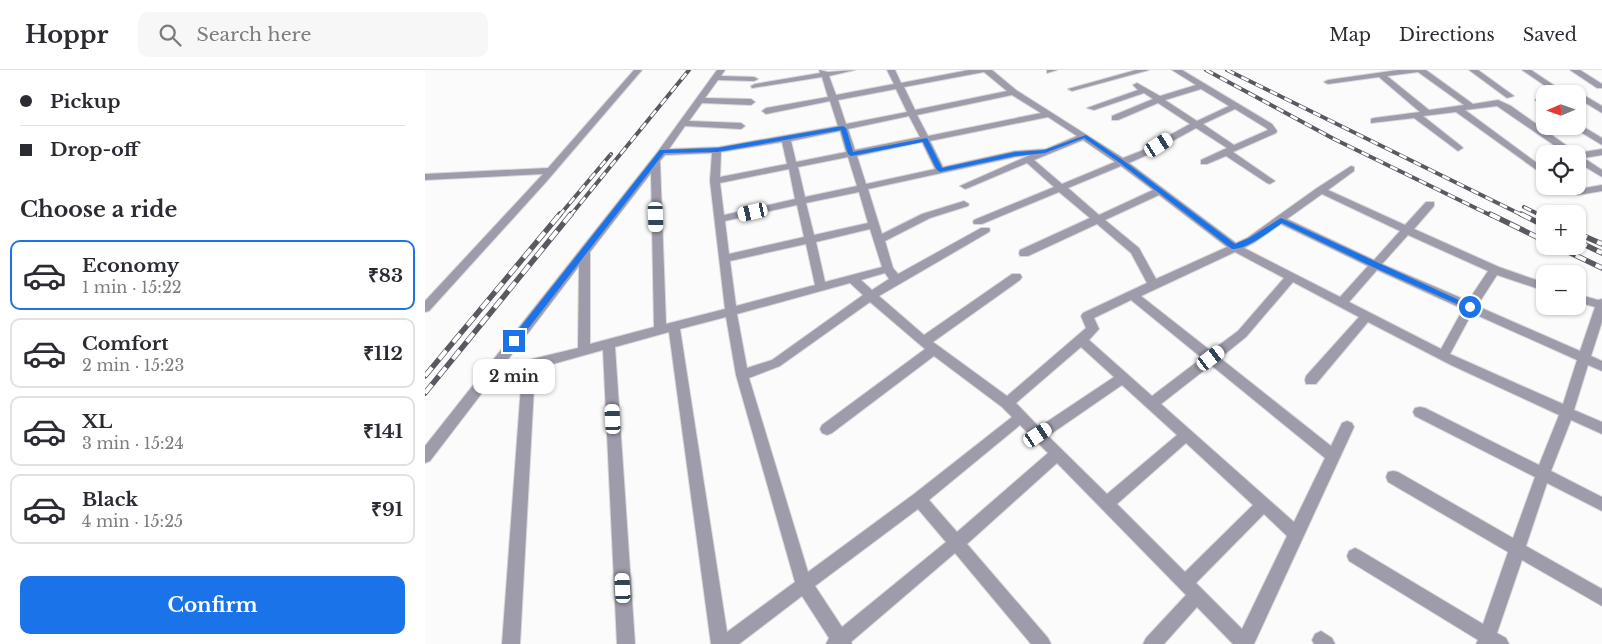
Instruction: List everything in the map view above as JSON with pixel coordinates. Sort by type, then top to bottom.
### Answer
[{"type":"street","points":[[425,308],[543,180],[639,70]]},
{"type":"street","points":[[425,457],[658,156],[718,74],[755,82],[851,70]]},
{"type":"street","points":[[891,70],[940,170]]},
{"type":"street","points":[[766,111],[982,70]]},
{"type":"street","points":[[987,70],[1013,92],[1122,162],[1234,247],[1443,356],[1602,428]]},
{"type":"street","points":[[1072,89],[1145,70]]},
{"type":"street","points":[[1176,70],[1269,126],[1273,131],[1204,162]]},
{"type":"street","points":[[1328,82],[1376,73],[1416,70]]},
{"type":"street","points":[[1421,70],[1470,106]]},
{"type":"street","points":[[1473,70],[1510,96]]},
{"type":"street","points":[[1525,70],[1549,85]]},
{"type":"street","points":[[1575,70],[1600,86]]},
{"type":"street","points":[[823,72],[888,269],[897,280]]},
{"type":"street","points":[[1376,73],[1427,113]]},
{"type":"street","points":[[1115,118],[1159,100],[1202,86]]},
{"type":"street","points":[[1091,108],[1141,87],[1196,124],[1270,181]]},
{"type":"street","points":[[658,156],[717,150],[843,128],[911,112],[1013,92]]},
{"type":"street","points":[[700,100],[751,102]]},
{"type":"street","points":[[1586,100],[1602,110]]},
{"type":"street","points":[[1374,121],[1490,103],[1503,105],[1560,145]]},
{"type":"street","points":[[742,375],[777,363],[870,296],[982,226],[1061,187],[1143,153],[1196,124],[1236,106]]},
{"type":"street","points":[[1458,109],[1536,166]]},
{"type":"street","points":[[715,181],[1046,114]]},
{"type":"street","points":[[1417,115],[1458,148]]},
{"type":"street","points":[[683,123],[741,126]]},
{"type":"street","points":[[1586,132],[1602,142]]},
{"type":"street","points":[[965,186],[1084,136]]},
{"type":"street","points":[[786,138],[821,287]]},
{"type":"street","points":[[717,150],[715,181],[731,311],[742,375],[804,584],[840,642],[1057,454]]},
{"type":"street","points":[[720,219],[1015,154],[1045,152]]},
{"type":"street","points":[[1586,155],[1602,152]]},
{"type":"street","points":[[658,156],[667,328],[720,644]]},
{"type":"street","points":[[1027,159],[1099,218],[1139,255],[1154,284]]},
{"type":"street","points":[[1586,162],[1602,174]]},
{"type":"street","points":[[1007,403],[1093,330],[1087,316],[1251,240],[1351,169]]},
{"type":"street","points":[[425,178],[551,171]]},
{"type":"street","points":[[425,184],[543,180]]},
{"type":"street","points":[[1586,191],[1602,188]]},
{"type":"street","points":[[1320,190],[1495,270],[1536,284]]},
{"type":"street","points":[[1024,253],[1159,191]]},
{"type":"street","points":[[879,240],[927,216],[963,204]]},
{"type":"street","points":[[1341,303],[1430,204]]},
{"type":"street","points":[[1281,220],[1375,265],[1602,366]]},
{"type":"street","points":[[725,260],[874,225]]},
{"type":"street","points":[[584,350],[585,250]]},
{"type":"street","points":[[490,371],[509,371],[888,269]]},
{"type":"street","points":[[1443,356],[1470,307],[1495,270]]},
{"type":"street","points":[[1152,404],[1242,334],[1292,276]]},
{"type":"street","points":[[827,429],[929,345],[1016,277]]},
{"type":"street","points":[[852,279],[929,345],[1007,403],[1184,584],[1245,643],[1347,427]]},
{"type":"street","points":[[1132,295],[1333,456]]},
{"type":"street","points":[[1355,556],[1491,641],[1517,549],[1567,412],[1583,357],[1597,330],[1602,304],[1586,300]]},
{"type":"street","points":[[1311,380],[1367,316]]},
{"type":"street","points":[[1081,340],[1296,534]]},
{"type":"street","points":[[609,344],[626,644]]},
{"type":"street","points":[[511,644],[529,365]]},
{"type":"street","points":[[1038,435],[1122,378]]},
{"type":"street","points":[[1420,412],[1602,504]]},
{"type":"street","points":[[725,644],[919,499],[1021,418]]},
{"type":"street","points":[[1106,504],[1185,435]]},
{"type":"street","points":[[1393,478],[1602,598]]},
{"type":"street","points":[[919,499],[1042,644]]},
{"type":"street","points":[[1184,584],[1263,504]]},
{"type":"street","points":[[1152,644],[1196,596]]},
{"type":"railway","points":[[570,216],[689,70]]},
{"type":"railway","points":[[1206,70],[1334,139],[1492,216]]},
{"type":"railway","points":[[1227,70],[1524,216]]},
{"type":"railway","points":[[559,216],[611,154]]},
{"type":"railway","points":[[1524,207],[1536,213]]},
{"type":"railway","points":[[425,376],[560,214]]},
{"type":"railway","points":[[425,393],[571,214]]},
{"type":"railway","points":[[1490,214],[1536,237]]},
{"type":"railway","points":[[1521,214],[1536,222]]},
{"type":"railway","points":[[1586,237],[1602,244]]},
{"type":"railway","points":[[1586,245],[1602,253]]},
{"type":"railway","points":[[1575,255],[1602,268]]},
{"type":"route","points":[[514,341],[662,152],[717,150],[843,128],[851,154],[925,139],[940,170],[1015,154],[1045,152],[1084,136],[1122,162],[1234,247],[1251,240],[1281,220],[1375,265],[1470,307]]}]
